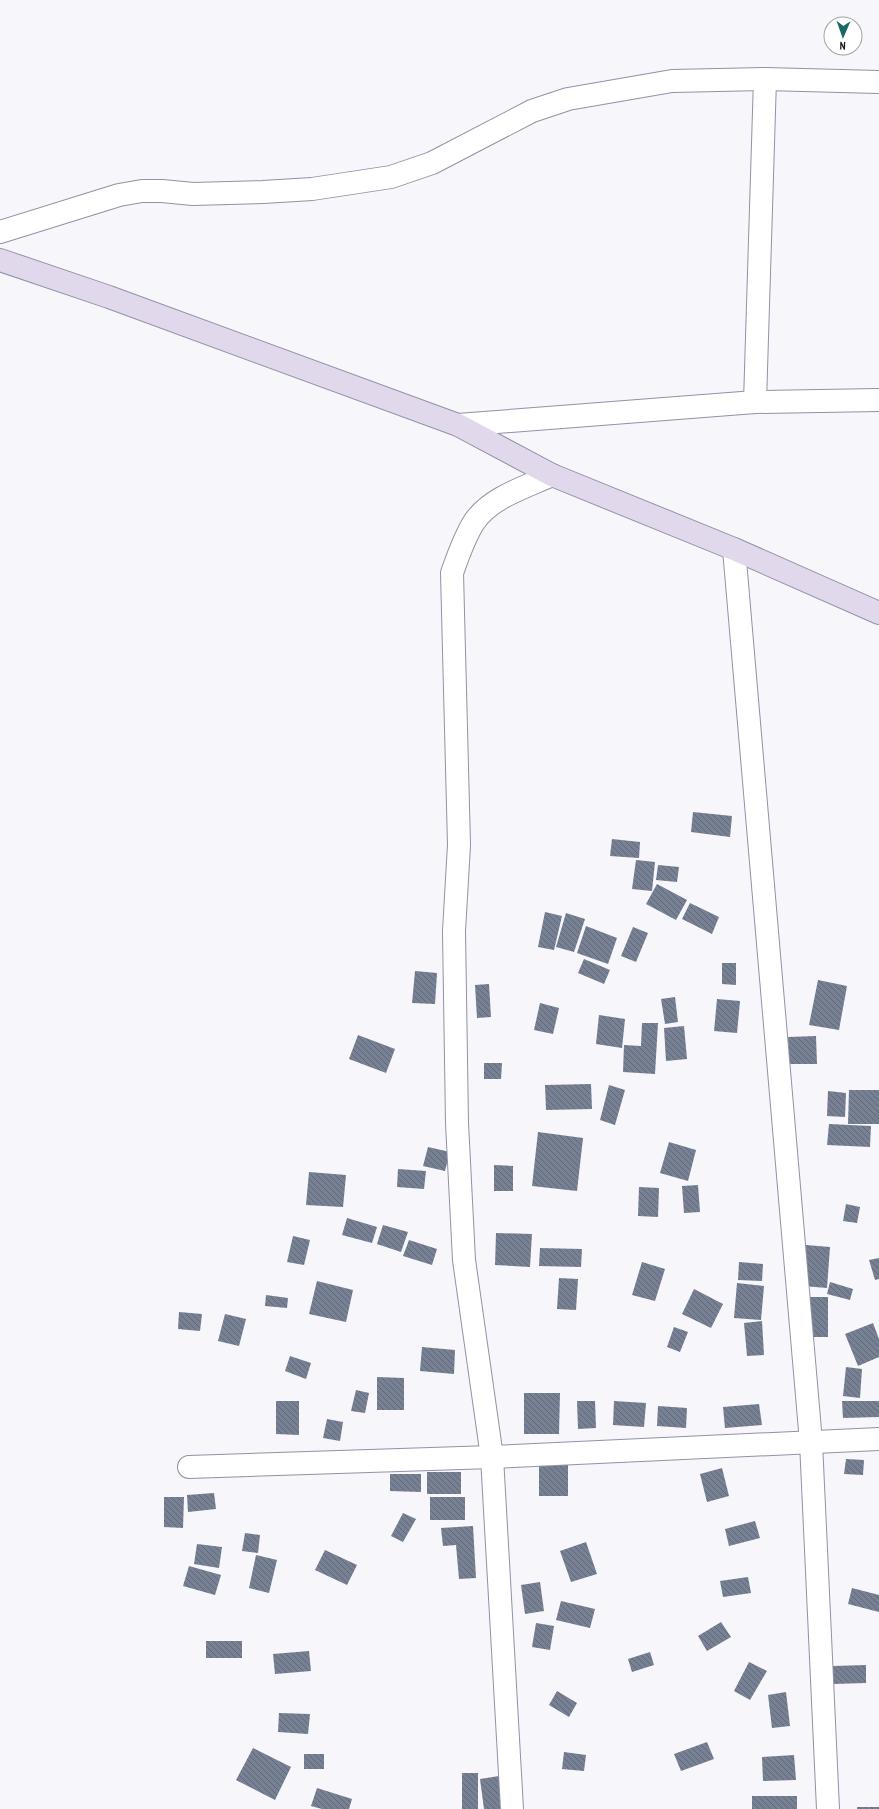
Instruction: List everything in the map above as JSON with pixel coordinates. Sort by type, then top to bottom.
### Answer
[{"type":"main road","points":[[0,260],[109,296],[458,424],[552,475],[734,549],[879,613]]},
{"type":"street","points":[[0,232],[119,195],[142,191],[192,194],[263,192],[312,189],[391,177],[432,163],[532,111],[568,99],[672,81],[765,79],[879,82]]},
{"type":"street","points":[[755,402],[765,79]]},
{"type":"street","points":[[458,424],[755,402],[879,400]]},
{"type":"street","points":[[512,1809],[492,1457],[464,1260],[458,1131],[454,931],[458,845],[452,573],[463,543],[475,521],[495,502],[552,475]]},
{"type":"street","points":[[734,549],[811,1442],[828,1809]]},
{"type":"street","points":[[189,1467],[492,1457],[879,1439]]},
{"type":"building","points":[[693,812],[732,816],[730,837],[691,832]]},
{"type":"building","points":[[612,839],[640,842],[639,858],[610,856]]},
{"type":"building","points":[[636,860],[655,862],[652,891],[632,889]]},
{"type":"building","points":[[658,865],[679,867],[677,882],[656,880]]},
{"type":"building","points":[[657,884],[687,900],[676,920],[646,904]]},
{"type":"building","points":[[690,903],[719,917],[712,934],[682,919]]},
{"type":"building","points":[[545,912],[562,916],[554,950],[538,947]]},
{"type":"building","points":[[566,913],[585,919],[574,952],[556,947]]},
{"type":"building","points":[[586,926],[617,938],[608,964],[577,953]]},
{"type":"building","points":[[633,927],[648,933],[636,962],[621,956]]},
{"type":"building","points":[[584,959],[610,970],[604,984],[578,973]]},
{"type":"building","points":[[722,963],[736,963],[736,985],[722,984]]},
{"type":"building","points":[[415,971],[437,973],[435,1004],[412,1003]]},
{"type":"building","points":[[818,980],[847,986],[839,1030],[809,1025]]},
{"type":"building","points":[[489,984],[491,1017],[477,1018],[475,985]]},
{"type":"building","points":[[675,997],[678,1022],[665,1024],[661,999]]},
{"type":"building","points":[[717,999],[740,1001],[737,1033],[714,1031]]},
{"type":"building","points":[[540,1003],[559,1008],[553,1034],[534,1030]]},
{"type":"building","points":[[599,1015],[625,1019],[622,1048],[596,1044]]},
{"type":"building","points":[[642,1023],[658,1023],[655,1074],[623,1072],[624,1045],[641,1046]]},
{"type":"building","points":[[684,1026],[687,1059],[666,1061],[664,1028]]},
{"type":"building","points":[[358,1035],[395,1049],[386,1073],[349,1059]]},
{"type":"building","points":[[816,1036],[817,1064],[789,1064],[788,1037]]},
{"type":"building","points":[[484,1063],[502,1063],[501,1079],[484,1079]]},
{"type":"building","points":[[591,1084],[592,1109],[546,1110],[545,1085]]},
{"type":"building","points":[[609,1085],[625,1090],[615,1125],[600,1120]]},
{"type":"building","points":[[849,1090],[879,1090],[879,1124],[848,1124]]},
{"type":"building","points":[[828,1091],[846,1093],[845,1117],[827,1116]]},
{"type":"building","points":[[829,1124],[871,1126],[870,1147],[827,1145]]},
{"type":"building","points":[[538,1132],[583,1138],[577,1191],[532,1186]]},
{"type":"building","points":[[669,1142],[696,1150],[688,1181],[660,1173]]},
{"type":"building","points":[[428,1147],[450,1152],[445,1171],[423,1166]]},
{"type":"building","points":[[494,1165],[513,1166],[513,1191],[494,1191]]},
{"type":"building","points":[[398,1169],[426,1171],[424,1189],[397,1187]]},
{"type":"building","points":[[309,1172],[346,1175],[343,1207],[306,1205]]},
{"type":"building","points":[[698,1185],[700,1212],[684,1213],[682,1186]]},
{"type":"building","points":[[639,1187],[659,1188],[658,1217],[638,1216]]},
{"type":"building","points":[[846,1204],[860,1207],[857,1223],[843,1221]]},
{"type":"building","points":[[347,1218],[377,1227],[372,1243],[342,1235]]},
{"type":"building","points":[[383,1225],[408,1232],[401,1252],[377,1244]]},
{"type":"building","points":[[496,1233],[532,1234],[530,1267],[495,1265]]},
{"type":"building","points":[[293,1236],[310,1240],[304,1265],[287,1262]]},
{"type":"building","points":[[409,1240],[437,1249],[432,1265],[403,1256]]},
{"type":"building","points":[[806,1245],[830,1247],[827,1288],[803,1286]]},
{"type":"building","points":[[540,1248],[582,1249],[581,1267],[539,1266]]},
{"type":"building","points":[[879,1258],[879,1279],[875,1280],[869,1260]]},
{"type":"building","points":[[642,1262],[665,1269],[655,1301],[632,1295]]},
{"type":"building","points":[[739,1262],[763,1264],[762,1281],[738,1280]]},
{"type":"building","points":[[559,1278],[578,1279],[576,1310],[557,1309]]},
{"type":"building","points":[[317,1281],[353,1290],[346,1322],[309,1314]]},
{"type":"building","points":[[830,1282],[853,1289],[850,1300],[827,1294]]},
{"type":"building","points":[[737,1283],[764,1286],[761,1320],[734,1318]]},
{"type":"building","points":[[694,1289],[723,1304],[711,1328],[682,1314]]},
{"type":"building","points":[[266,1295],[288,1298],[287,1308],[265,1306]]},
{"type":"building","points":[[808,1297],[828,1297],[828,1337],[809,1337]]},
{"type":"building","points":[[179,1312],[202,1314],[200,1331],[178,1329]]},
{"type":"building","points":[[225,1314],[246,1319],[239,1346],[218,1341]]},
{"type":"building","points":[[762,1321],[764,1355],[747,1356],[744,1323]]},
{"type":"building","points":[[873,1323],[879,1339],[879,1357],[858,1366],[845,1334]]},
{"type":"building","points":[[674,1327],[688,1332],[680,1352],[667,1347]]},
{"type":"building","points":[[422,1347],[455,1350],[454,1374],[420,1371]]},
{"type":"building","points":[[290,1356],[311,1363],[306,1379],[285,1371]]},
{"type":"building","points":[[846,1367],[862,1369],[860,1398],[843,1396]]},
{"type":"building","points":[[377,1377],[404,1378],[404,1410],[377,1410]]},
{"type":"building","points":[[356,1390],[369,1393],[365,1413],[351,1411]]},
{"type":"building","points":[[524,1393],[560,1393],[559,1434],[524,1434]]},
{"type":"building","points":[[276,1401],[299,1401],[299,1435],[276,1434]]},
{"type":"building","points":[[577,1401],[595,1401],[596,1428],[578,1429]]},
{"type":"building","points":[[614,1401],[646,1403],[644,1427],[613,1425]]},
{"type":"building","points":[[842,1401],[879,1401],[879,1417],[843,1418]]},
{"type":"building","points":[[759,1404],[762,1425],[725,1428],[723,1407]]},
{"type":"building","points":[[658,1406],[687,1408],[686,1428],[657,1426]]},
{"type":"building","points":[[327,1419],[343,1422],[340,1441],[323,1438]]},
{"type":"building","points":[[846,1459],[864,1460],[863,1475],[844,1474]]},
{"type":"building","points":[[539,1463],[568,1463],[568,1496],[539,1496]]},
{"type":"building","points":[[722,1468],[729,1496],[707,1502],[700,1474]]},
{"type":"building","points":[[427,1472],[461,1472],[461,1494],[427,1494]]},
{"type":"building","points":[[390,1474],[421,1474],[421,1492],[390,1491]]},
{"type":"building","points":[[214,1493],[216,1509],[188,1512],[187,1495]]},
{"type":"building","points":[[164,1497],[184,1497],[183,1528],[164,1527]]},
{"type":"building","points":[[430,1497],[465,1497],[465,1520],[430,1520]]},
{"type":"building","points":[[403,1513],[416,1519],[403,1542],[391,1536]]},
{"type":"building","points":[[755,1521],[760,1538],[729,1546],[725,1529]]},
{"type":"building","points":[[473,1526],[476,1578],[459,1579],[456,1545],[443,1546],[441,1528]]},
{"type":"building","points":[[245,1533],[260,1535],[258,1553],[242,1551]]},
{"type":"building","points":[[586,1542],[597,1574],[571,1582],[560,1551]]},
{"type":"building","points":[[197,1544],[222,1547],[219,1568],[194,1564]]},
{"type":"building","points":[[325,1550],[357,1565],[347,1585],[315,1570]]},
{"type":"building","points":[[256,1555],[277,1560],[269,1593],[249,1588]]},
{"type":"building","points":[[189,1566],[221,1575],[215,1595],[183,1586]]},
{"type":"building","points":[[748,1577],[751,1593],[723,1597],[720,1581]]},
{"type":"building","points":[[540,1582],[544,1611],[525,1614],[521,1585]]},
{"type":"building","points":[[852,1588],[879,1595],[879,1612],[848,1604]]},
{"type":"building","points":[[561,1601],[595,1609],[590,1628],[556,1620]]},
{"type":"building","points":[[721,1622],[731,1637],[707,1651],[698,1636]]},
{"type":"building","points":[[536,1623],[554,1626],[550,1650],[532,1647]]},
{"type":"building","points":[[206,1641],[242,1641],[242,1658],[206,1658]]},
{"type":"building","points":[[309,1651],[311,1671],[275,1674],[273,1654]]},
{"type":"building","points":[[650,1652],[654,1665],[632,1672],[628,1659]]},
{"type":"building","points":[[749,1662],[767,1671],[750,1700],[734,1691]]},
{"type":"building","points":[[866,1665],[866,1683],[833,1684],[833,1666]]},
{"type":"building","points":[[557,1691],[577,1703],[569,1717],[549,1705]]},
{"type":"building","points":[[786,1692],[790,1726],[772,1728],[768,1695]]},
{"type":"building","points":[[279,1713],[310,1714],[308,1734],[278,1732]]},
{"type":"building","points":[[707,1742],[714,1759],[681,1771],[674,1754]]},
{"type":"building","points":[[253,1748],[291,1767],[275,1800],[236,1780]]},
{"type":"building","points":[[564,1752],[586,1755],[584,1771],[562,1769]]},
{"type":"building","points":[[304,1754],[324,1754],[324,1769],[304,1769]]},
{"type":"building","points":[[794,1755],[796,1780],[763,1781],[762,1757]]},
{"type":"building","points":[[462,1773],[478,1773],[478,1809],[462,1809]]},
{"type":"building","points":[[499,1776],[503,1809],[484,1809],[480,1779]]},
{"type":"building","points":[[317,1788],[352,1799],[349,1809],[322,1809],[311,1806]]},
{"type":"building","points":[[752,1796],[797,1796],[797,1809],[752,1809]]},
{"type":"building","points":[[857,1807],[879,1807],[879,1809],[857,1809]]}]
